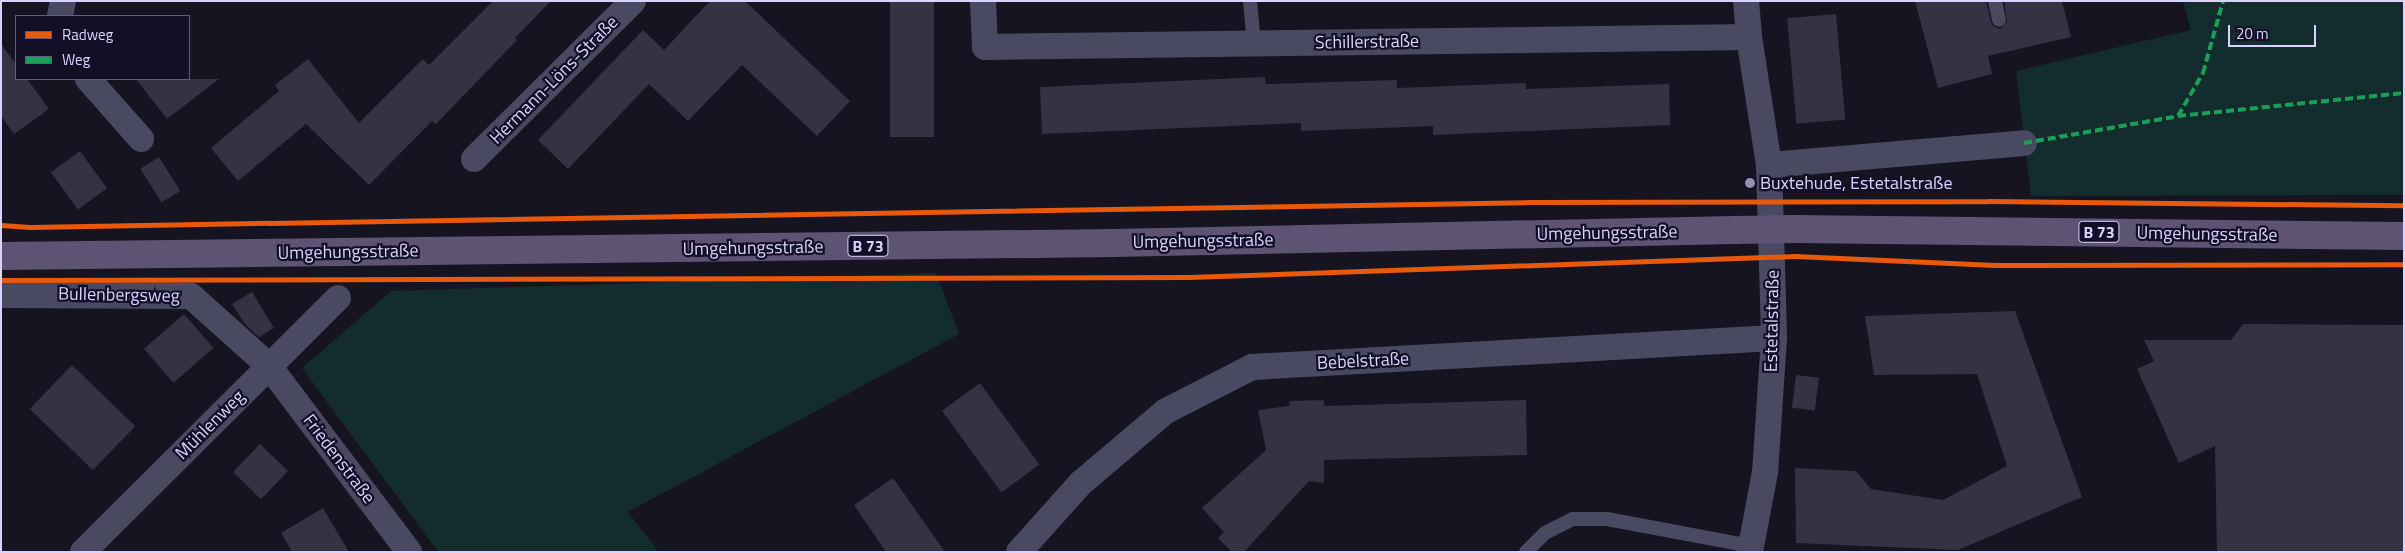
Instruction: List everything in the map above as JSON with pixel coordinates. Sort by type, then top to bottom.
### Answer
[{"type":"main road","name":"Umgehungsstraße","points":[[1,256],[1113,243],[1795,229],[2404,236]]},
{"type":"street","points":[[60,15],[63,1]]},
{"type":"street","name":"Hermann-Löns-Straße","points":[[474,159],[633,1]]},
{"type":"street","name":"Schillerstraße","points":[[983,1],[985,47],[1749,37]]},
{"type":"street","name":"Estetalstraße","points":[[1746,1],[1749,37],[1770,165],[1774,338],[1766,472],[1751,549]]},
{"type":"street","points":[[89,80],[141,139]]},
{"type":"street","points":[[1770,165],[2024,143]]},
{"type":"street","name":"Bullenbergsweg","points":[[1,295],[191,296],[269,366]]},
{"type":"street","name":"Mühlenweg","points":[[83,552],[338,298]]},
{"type":"street","name":"Bebelstraße","points":[[1019,552],[1081,483],[1166,411],[1252,367],[1774,338]]},
{"type":"street","name":"Friedenstraße","points":[[269,366],[409,552]]},
{"type":"lane","points":[[1250,1],[1254,43]]},
{"type":"lane","points":[[1995,1],[1999,20]]},
{"type":"lane","points":[[1526,552],[1545,533],[1573,519],[1607,519],[1751,549]]},
{"type":"green space","points":[[2183,1],[2404,1],[2404,195],[2031,196],[2016,71],[2191,30]]},
{"type":"green space","points":[[936,273],[959,334],[628,512],[659,552],[438,552],[302,368],[391,291]]},
{"type":"building","points":[[493,1],[551,1],[515,38],[517,40],[436,124],[432,121],[369,185],[306,124],[238,181],[211,148],[279,91],[275,85],[308,59],[359,123],[423,59],[429,65]]},
{"type":"building","points":[[710,1],[745,1],[850,101],[817,136],[742,65],[688,121],[649,84],[568,169],[538,140],[643,30],[664,50]]},
{"type":"building","points":[[890,1],[934,1],[934,137],[890,137]]},
{"type":"building","points":[[1915,1],[1986,1],[1993,26],[2000,29],[2007,22],[2004,1],[2062,1],[2071,37],[1988,56],[1992,74],[1938,88]]},
{"type":"building","points":[[1836,14],[1845,120],[1796,124],[1787,18]]},
{"type":"building","points":[[1,44],[15,63],[15,80],[28,80],[49,109],[14,134],[1,116]]},
{"type":"building","points":[[1265,77],[1266,84],[1397,80],[1397,88],[1526,83],[1526,89],[1669,84],[1670,125],[1433,135],[1433,126],[1301,131],[1301,123],[1042,134],[1040,87]]},
{"type":"building","points":[[219,79],[167,119],[137,80]]},
{"type":"building","points":[[80,151],[107,188],[78,209],[51,172]]},
{"type":"building","points":[[159,157],[180,191],[162,203],[140,169]]},
{"type":"building","points":[[252,292],[274,328],[259,337],[245,324],[232,304]]},
{"type":"building","points":[[2015,311],[2082,497],[1958,550],[1796,543],[1795,468],[1856,471],[1871,489],[1943,500],[2007,466],[1977,374],[1874,375],[1865,316]]},
{"type":"building","points":[[184,314],[214,348],[174,383],[144,349]]},
{"type":"building","points":[[2243,324],[2404,325],[2404,552],[2217,552],[2215,446],[2179,463],[2137,369],[2154,361],[2144,340],[2231,340]]},
{"type":"building","points":[[72,365],[135,426],[93,470],[30,409]]},
{"type":"building","points":[[1796,375],[1819,378],[1815,411],[1792,408]]},
{"type":"building","points":[[980,383],[1039,465],[1001,492],[942,411]]},
{"type":"building","points":[[1324,400],[1324,406],[1526,400],[1527,455],[1324,460],[1324,483],[1309,481],[1244,552],[1232,552],[1218,538],[1224,532],[1202,508],[1266,450],[1258,410],[1289,406],[1290,401]]},
{"type":"building","points":[[260,444],[288,471],[261,499],[233,472]]},
{"type":"building","points":[[893,478],[945,552],[886,552],[854,505]]},
{"type":"building","points":[[323,508],[349,552],[292,552],[281,533]]},
{"type":"marked path","points":[[2178,116],[2203,73],[2223,1]]},
{"type":"marked path","points":[[2024,143],[2178,116],[2404,93]]},
{"type":"cycle path","points":[[1,225],[30,227],[1531,202],[1988,201],[2404,205]]},
{"type":"cycle path","points":[[1,280],[1189,277],[1795,256],[1995,265],[2404,264]]},
{"type":"place","name":"Buxtehude, Estetalstraße","points":[[1750,183]]}]
